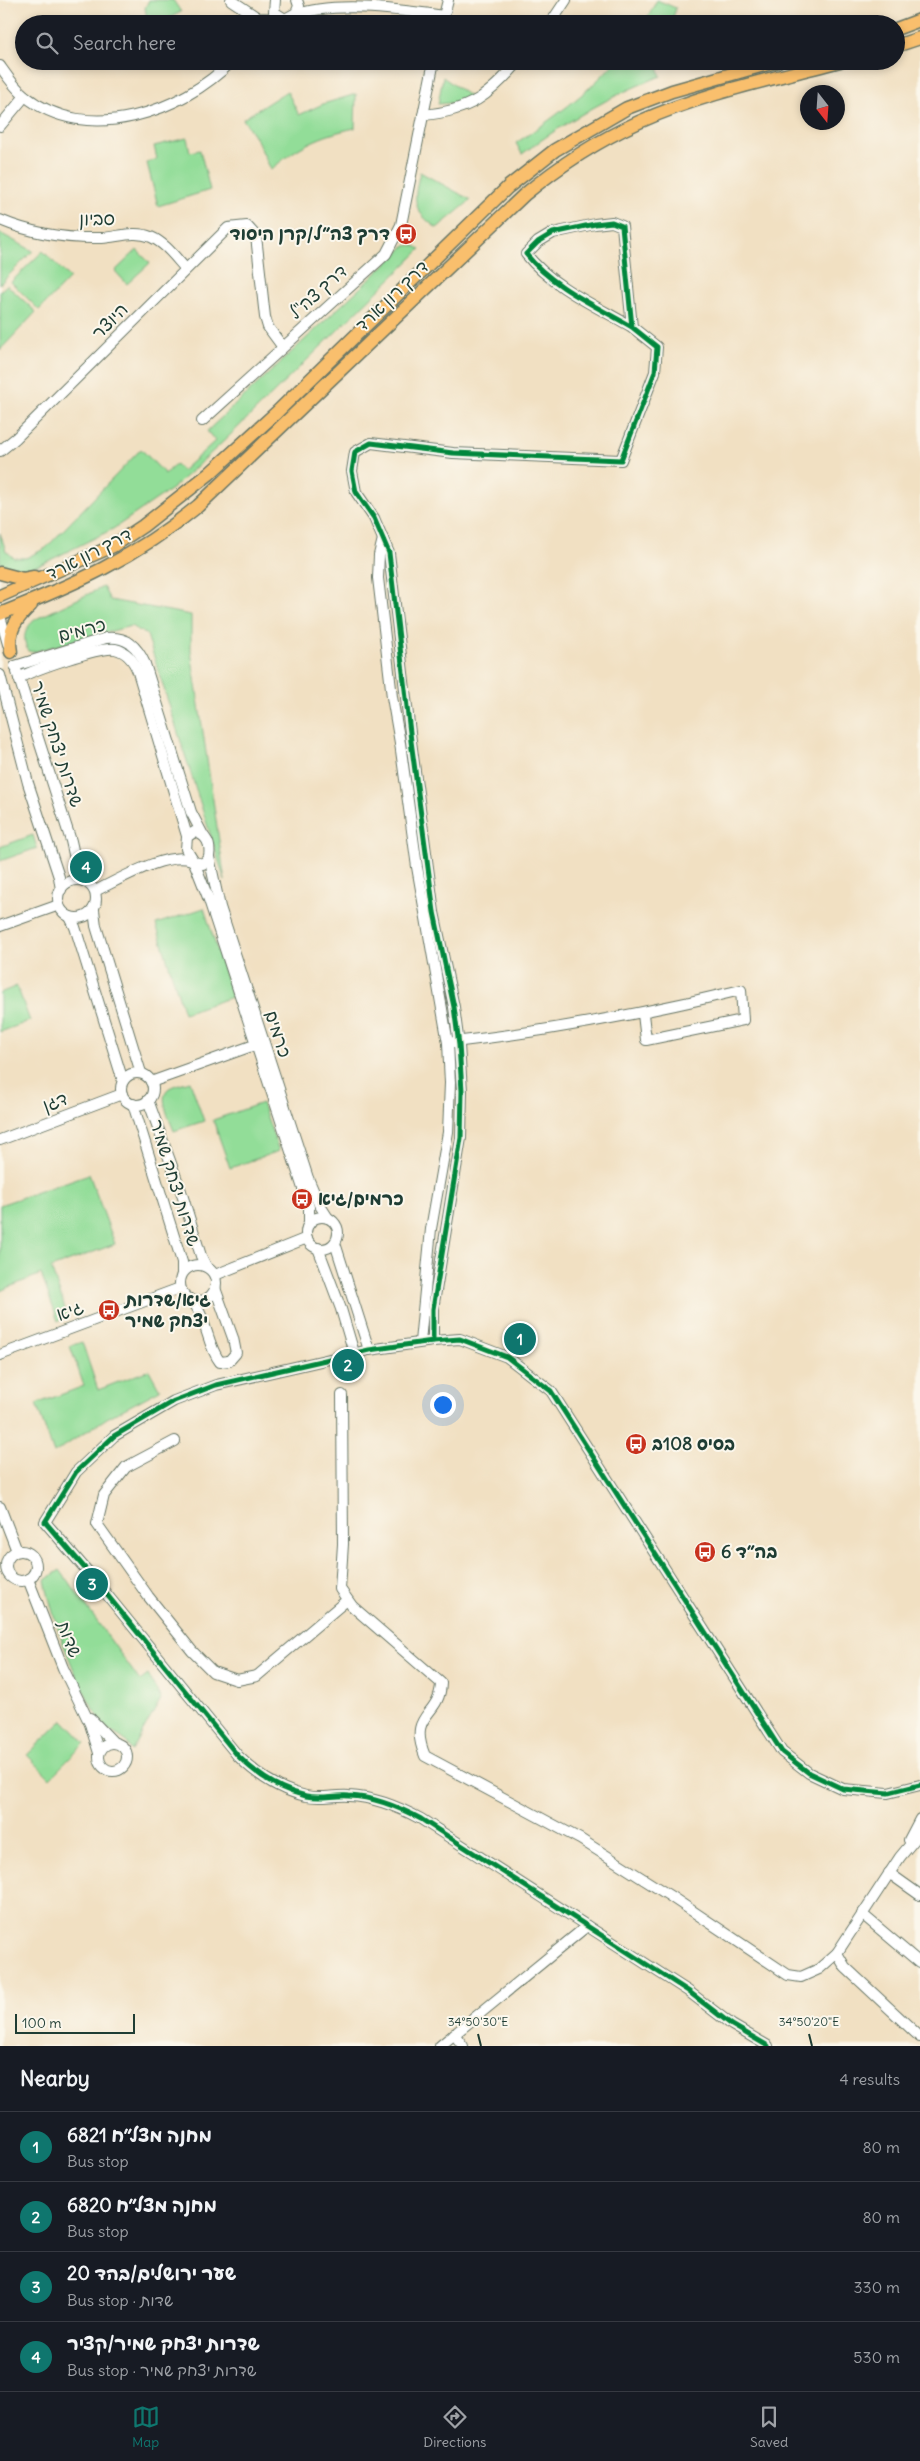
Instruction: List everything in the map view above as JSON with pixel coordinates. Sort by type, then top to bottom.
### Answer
[{"type":"main road","points":[[905,26],[920,20]]},
{"type":"main road","points":[[905,43],[920,38]]},
{"type":"main road","name":"דרך רון ארד","points":[[0,596],[113,546],[143,526],[209,474],[276,412],[508,187],[555,150],[627,108],[672,90],[745,70]]},
{"type":"main road","name":"דרך רון ארד","points":[[0,615],[105,569],[169,530],[198,506],[524,195],[578,155],[638,122],[695,100],[807,70]]},
{"type":"main road","points":[[0,573],[23,579],[44,576]]},
{"type":"main road","points":[[11,652],[9,643],[13,625],[37,599]]},
{"type":"street","points":[[231,0],[250,15]]},
{"type":"street","points":[[292,15],[298,10],[298,0],[310,6],[322,8]]},
{"type":"street","points":[[444,15],[448,0]]},
{"type":"street","points":[[556,15],[566,0]]},
{"type":"street","points":[[264,15],[274,2]]},
{"type":"street","points":[[274,2],[274,12],[283,15]]},
{"type":"street","points":[[295,15],[322,8],[370,8],[413,15]]},
{"type":"street","points":[[0,66],[24,96],[55,113],[70,117],[114,119],[152,112],[185,98],[215,78],[223,70]]},
{"type":"street","name":"דרך צה\"ל","points":[[202,421],[282,346],[386,254],[401,224],[412,162],[432,70]]},
{"type":"street","points":[[423,115],[441,113],[470,105],[491,92],[511,70]]},
{"type":"street","points":[[0,126],[24,96]]},
{"type":"street","name":"סביון","points":[[0,220],[28,230],[52,234],[102,238],[143,234],[160,242],[185,268]]},
{"type":"street","points":[[420,1342],[431,1229],[448,1132],[454,1007],[434,912],[411,741],[389,553],[374,518],[356,492],[352,471],[355,452],[370,444],[453,453],[621,460],[655,372],[657,346],[632,327],[565,288],[534,264],[526,254],[538,242],[553,233],[612,222],[622,226],[632,327]]},
{"type":"street","name":"היוצר","points":[[0,451],[16,438],[220,233],[235,226],[248,226],[258,242],[265,317],[268,327],[282,346]]},
{"type":"street","points":[[383,539],[379,555],[378,578],[392,697],[417,867],[462,1091],[461,1138],[433,1309],[433,1341]]},
{"type":"street","name":"שדרות יצחק שמיר","points":[[0,615],[71,841],[78,872],[83,881]]},
{"type":"street","name":"כרמים","points":[[15,666],[106,638],[120,638],[134,645],[144,664],[191,812],[203,835]]},
{"type":"street","name":"כרמים","points":[[19,678],[100,650],[115,649],[128,655],[138,672],[187,838]]},
{"type":"street","name":"שדרות יצחק שמיר","points":[[0,675],[2,698],[11,720],[28,783],[59,877],[61,890]]},
{"type":"street","points":[[0,716],[11,720]]},
{"type":"street","points":[[95,891],[159,862],[177,850],[194,832],[203,835],[209,845],[209,857],[203,864],[175,858],[159,862]]},
{"type":"street","points":[[187,838],[186,849],[193,861]]},
{"type":"street","name":"כרמים","points":[[209,857],[220,907],[308,1207],[309,1224]]},
{"type":"street","name":"כרמים","points":[[193,861],[209,900],[308,1178],[319,1204],[328,1218]]},
{"type":"street","points":[[59,905],[61,890],[68,882],[83,881],[95,891],[97,897],[94,910],[96,926],[142,1074]]},
{"type":"street","points":[[59,905],[70,917],[75,927],[123,1081],[122,1094],[133,1104],[141,1104],[148,1100],[152,1092],[152,1082]]},
{"type":"street","points":[[0,926],[59,905]]},
{"type":"street","points":[[70,917],[80,918],[94,910]]},
{"type":"street","points":[[453,1042],[570,1027],[643,1014],[741,990],[743,1020],[646,1040],[643,1014]]},
{"type":"street","points":[[152,1082],[260,1043]]},
{"type":"street","points":[[123,1081],[133,1073],[142,1074],[152,1082]]},
{"type":"street","name":"דגן","points":[[0,1140],[122,1094]]},
{"type":"street","name":"שדרות יצחק שמיר","points":[[148,1100],[206,1266]]},
{"type":"street","name":"שדרות יצחק שמיר","points":[[133,1104],[182,1262],[182,1273]]},
{"type":"street","points":[[335,1243],[327,1248],[313,1246],[307,1238],[309,1224],[316,1218],[328,1218],[334,1222],[338,1230],[335,1243],[368,1350]]},
{"type":"street","points":[[215,1276],[307,1238]]},
{"type":"street","points":[[318,1248],[341,1309],[354,1353]]},
{"type":"street","points":[[196,1264],[206,1266],[215,1276],[215,1288],[236,1353],[229,1361],[220,1362],[215,1355],[200,1315],[191,1300],[184,1295],[180,1288],[182,1273],[196,1264]]},
{"type":"street","name":"גיא","points":[[0,1355],[180,1288]]},
{"type":"street","points":[[191,1300],[206,1299],[215,1288]]},
{"type":"street","points":[[768,2046],[732,2025],[688,1991],[422,1818],[394,1805],[350,1796],[307,1797],[270,1783],[253,1772],[45,1522],[76,1472],[114,1436],[174,1401],[216,1385],[354,1353],[420,1342],[460,1339],[507,1357],[551,1391],[782,1752],[809,1774],[843,1789],[888,1793],[920,1785]]},
{"type":"street","points":[[342,1395],[343,1544],[340,1589],[347,1600],[440,1683],[440,1696],[421,1722],[418,1741],[425,1756],[580,1840],[670,1896],[788,1975],[801,1976],[819,1970],[837,1952],[900,1857],[920,1819]]},
{"type":"street","points":[[175,1441],[126,1467],[104,1495],[97,1524],[148,1596],[192,1651],[213,1672],[237,1680],[257,1676],[347,1600]]},
{"type":"street","points":[[0,1507],[16,1551]]},
{"type":"street","points":[[16,1551],[31,1554],[36,1562],[35,1572],[28,1579],[19,1581],[4,1575],[7,1560],[16,1551]]},
{"type":"street","name":"שדות","points":[[28,1579],[63,1668],[84,1709],[99,1753]]},
{"type":"street","name":"שדות","points":[[84,1709],[114,1743]]},
{"type":"street","points":[[114,1743],[122,1747],[127,1755],[122,1768],[113,1772],[104,1769],[99,1762],[99,1753],[104,1746],[114,1743]]},
{"type":"street","points":[[900,1857],[918,1839]]},
{"type":"street","points":[[889,1873],[920,1895]]},
{"type":"street","points":[[862,1914],[920,1963]]},
{"type":"street","points":[[440,2046],[586,1926]]},
{"type":"street","points":[[837,1952],[844,1967],[920,2037]]},
{"type":"street","points":[[454,2034],[462,2046]]},
{"type":"green space","points":[[149,0],[173,0],[181,12],[175,15],[146,15],[145,8]]},
{"type":"green space","points":[[657,0],[676,8],[674,15],[649,15]]},
{"type":"green space","points":[[608,70],[659,70],[661,76],[642,83],[589,110],[522,154],[516,143],[569,105]]},
{"type":"green space","points":[[443,77],[470,97],[463,102],[438,104]]},
{"type":"green space","points":[[287,91],[299,115],[323,104],[356,94],[355,128],[320,138],[300,148],[271,170],[257,140],[243,119]]},
{"type":"green space","points":[[187,138],[190,152],[200,150],[210,190],[158,206],[147,163],[157,159],[154,146]]},
{"type":"green space","points":[[420,172],[471,200],[437,228],[423,216],[416,204],[416,190]]},
{"type":"green space","points":[[0,233],[33,251],[0,284]]},
{"type":"green space","points":[[412,245],[421,249],[223,442],[173,488],[113,529],[44,563],[33,567],[16,569],[0,562],[0,533],[6,551],[14,558],[26,558],[46,548],[141,449],[165,474],[176,464],[182,471],[215,441],[207,431],[405,246]]},
{"type":"green space","points":[[137,250],[150,263],[127,284],[115,271]]},
{"type":"green space","points":[[43,251],[70,278],[39,310],[11,282]]},
{"type":"green space","points":[[7,285],[36,312],[0,350],[0,291]]},
{"type":"green space","points":[[103,587],[110,600],[191,615],[191,651],[225,881],[147,635],[131,626],[33,652],[28,651],[25,634],[32,622]]},
{"type":"green space","points":[[33,835],[37,848],[0,861],[0,847]]},
{"type":"green space","points":[[204,908],[232,997],[184,1013],[156,924]]},
{"type":"green space","points":[[17,986],[30,1021],[0,1032],[0,993]]},
{"type":"green space","points":[[190,1081],[204,1121],[174,1131],[165,1104],[165,1093],[176,1085]]},
{"type":"green space","points":[[262,1103],[279,1151],[230,1168],[213,1120]]},
{"type":"green space","points":[[89,1174],[115,1244],[51,1268],[68,1317],[58,1321],[41,1274],[0,1291],[0,1205]]},
{"type":"green space","points":[[82,1342],[98,1390],[149,1370],[160,1390],[107,1418],[54,1453],[36,1404],[84,1386],[70,1346]]},
{"type":"green space","points":[[60,1570],[140,1681],[148,1675],[161,1699],[132,1751],[124,1740],[104,1725],[83,1690],[67,1654],[54,1616],[45,1580]]},
{"type":"green space","points":[[63,1720],[85,1743],[50,1778],[27,1755]]},
{"type":"cycle path","points":[[433,1341],[433,1309],[461,1138],[462,1091],[459,1045],[454,1007],[434,912],[411,741],[389,553],[374,518],[356,492],[352,471],[355,452],[371,443],[453,453],[621,460],[655,372],[657,347],[632,327],[622,226],[612,222],[553,233],[538,242],[526,254],[561,286],[632,327]]},
{"type":"cycle path","points":[[768,2046],[732,2025],[688,1991],[421,1819],[395,1807],[368,1798],[306,1796],[278,1786],[261,1775],[238,1756],[95,1580],[45,1522],[76,1472],[114,1436],[174,1401],[216,1385],[369,1350],[460,1339],[507,1357],[551,1391],[782,1752],[809,1773],[843,1789],[888,1793],[920,1785]]},
{"type":"place","name":"דרך צה״ל/קרן היסוד","points":[[406,234]]},
{"type":"place","name":"שדרות יצחק שמיר/קציר","points":[[86,867]]},
{"type":"place","name":"כרמים/גיא","points":[[302,1199]]},
{"type":"place","name":"גיא/שדרות יצחק שמיר","points":[[109,1310]]},
{"type":"place","name":"מחנה מצל״ח 6821","points":[[520,1339]]},
{"type":"place","name":"מחנה מצל״ח 6820","points":[[348,1365]]},
{"type":"place","name":"בסיס 108ב","points":[[636,1444]]},
{"type":"place","name":"בה״ד 6","points":[[705,1552]]},
{"type":"place","name":"שער ירושלים/בהד 20","points":[[92,1584]]}]
